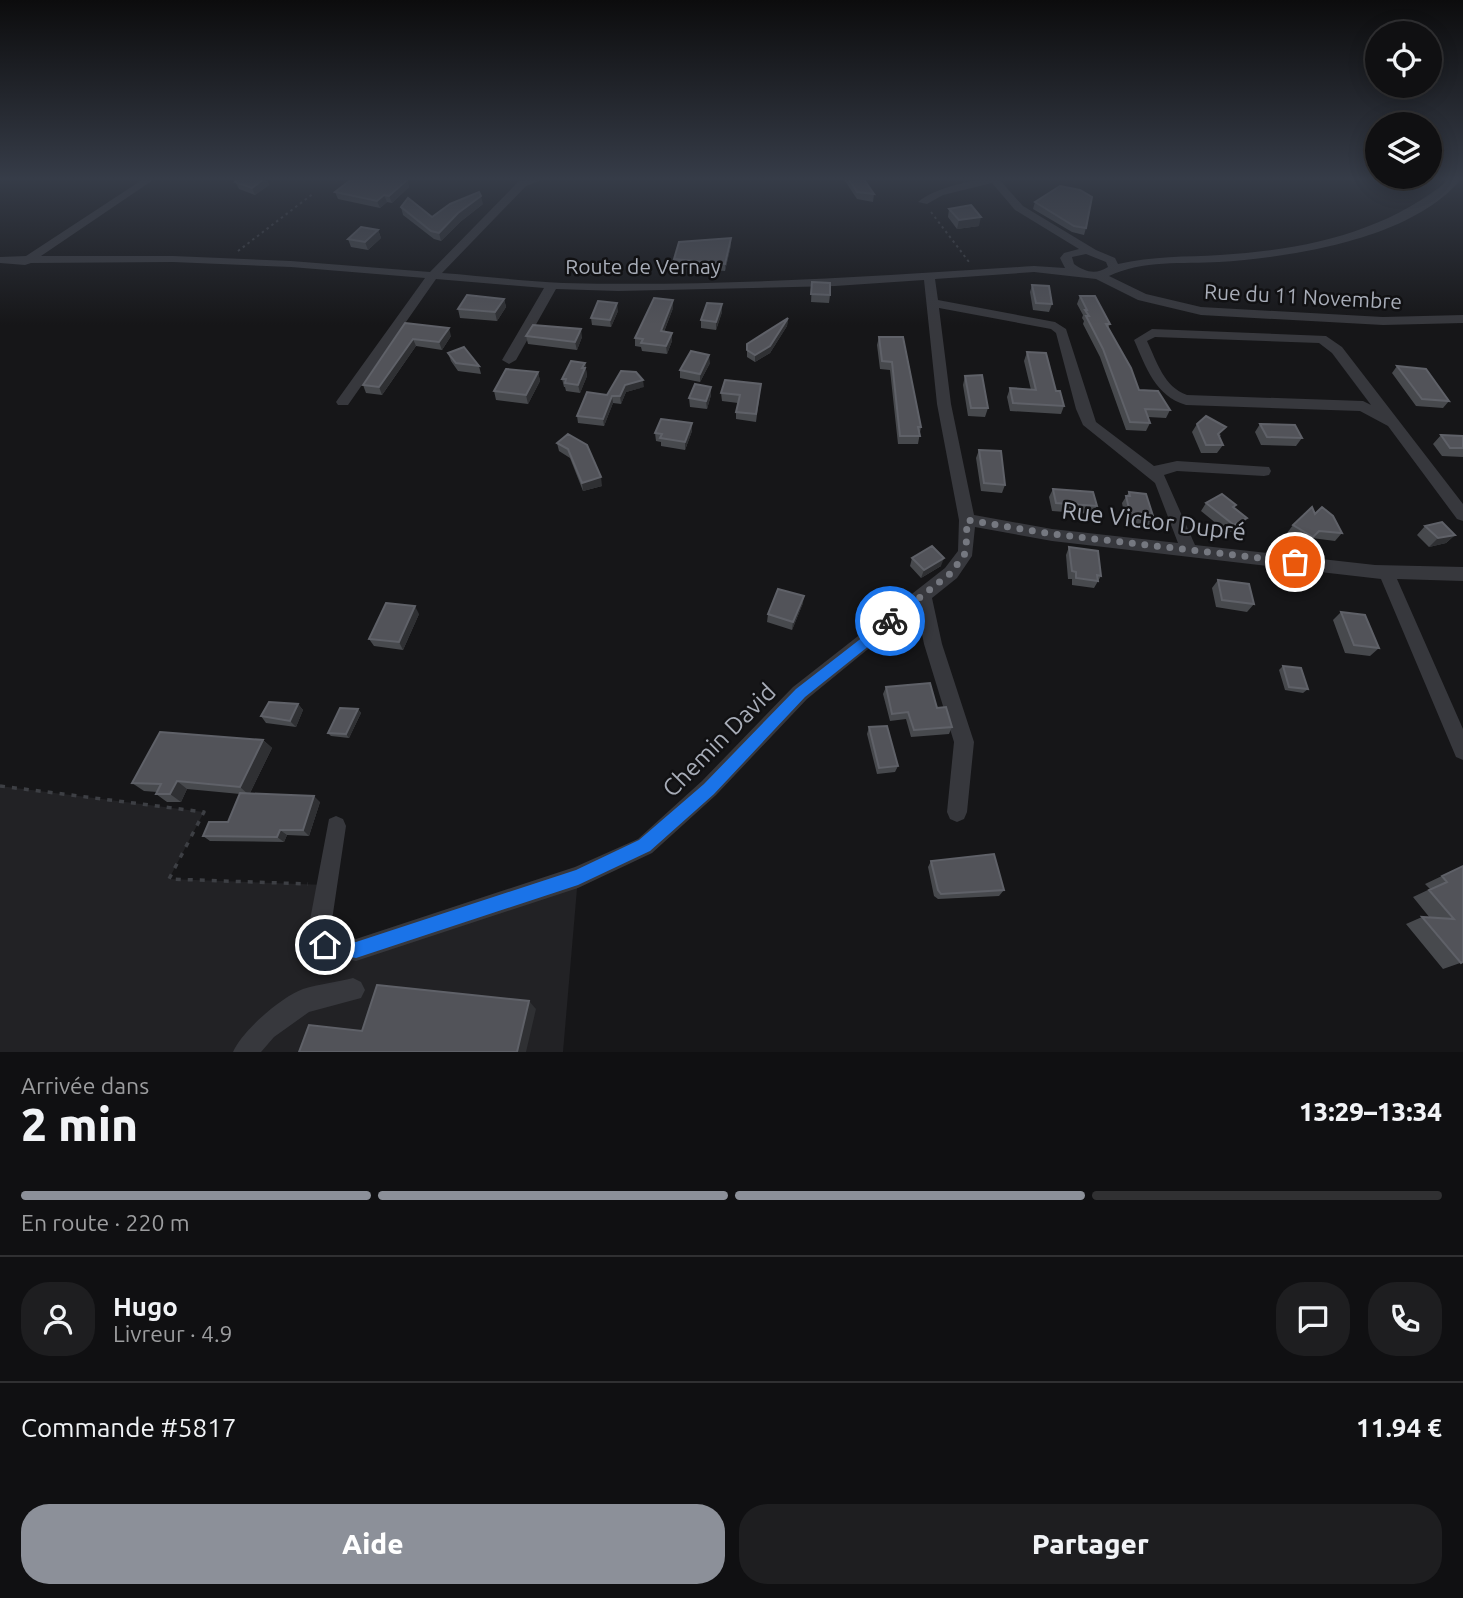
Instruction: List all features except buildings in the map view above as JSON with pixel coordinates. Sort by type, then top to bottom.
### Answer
[{"type":"street","points":[[25,262],[77,227]]},
{"type":"street","points":[[343,402],[433,275],[480,227]]},
{"type":"street","points":[[1049,227],[1095,252],[1164,262]]},
{"type":"street","points":[[1099,276],[1113,270],[1164,262],[1296,250],[1374,227]]},
{"type":"street","points":[[1064,237],[1070,253],[1066,262],[1080,273]]},
{"type":"street","name":"Route de Vernay","points":[[1034,269],[1070,253],[1095,252]]},
{"type":"street","name":"Rue du 11 Novembre","points":[[1095,252],[1111,260],[1113,270],[1142,297]]},
{"type":"street","name":"Route de Vernay","points":[[0,260],[225,261],[552,285],[731,286],[1034,269],[1099,276]]},
{"type":"street","name":"Chemin David","points":[[336,826],[321,920],[325,945],[356,950],[578,877],[645,846],[709,789],[800,693],[951,573],[966,552],[967,520],[944,404],[929,276]]},
{"type":"street","name":"Rue du 11 Novembre","points":[[1099,276],[1142,297],[1201,311],[1383,321],[1463,319]]},
{"type":"street","points":[[509,360],[552,285]]},
{"type":"street","points":[[932,303],[1055,326],[1062,332],[1090,425],[1161,480],[1189,550]]},
{"type":"street","points":[[1152,333],[1322,339],[1338,350],[1393,423],[1363,406],[1186,400],[1173,397],[1164,389],[1140,340],[1152,333]]},
{"type":"street","points":[[1153,472],[1177,466],[1264,471]]},
{"type":"street","name":"Rue Victor Dupré","points":[[967,520],[1052,534],[1386,572],[1463,574]]},
{"type":"street","points":[[1386,572],[1463,751]]},
{"type":"street","points":[[923,595],[933,644],[964,742],[957,811]]},
{"type":"street","points":[[245,1052],[266,1029],[304,1001],[353,990]]},
{"type":"lane","points":[[1393,423],[1463,515]]},
{"type":"path","points":[[225,261],[269,227]]},
{"type":"path","points":[[942,227],[977,274]]},
{"type":"path","points":[[0,786],[204,812],[169,879],[326,885]]},
{"type":"shaded area","points":[[0,786],[204,812],[169,879],[326,885],[325,945],[356,950],[578,877],[563,1052],[0,1052]]},
{"type":"way so far","points":[[890,621],[951,573],[966,552],[967,520],[1052,534],[1295,562]]},
{"type":"route","points":[[325,945],[356,950],[428,924],[578,877],[645,846],[709,789],[800,693],[890,621]]}]
